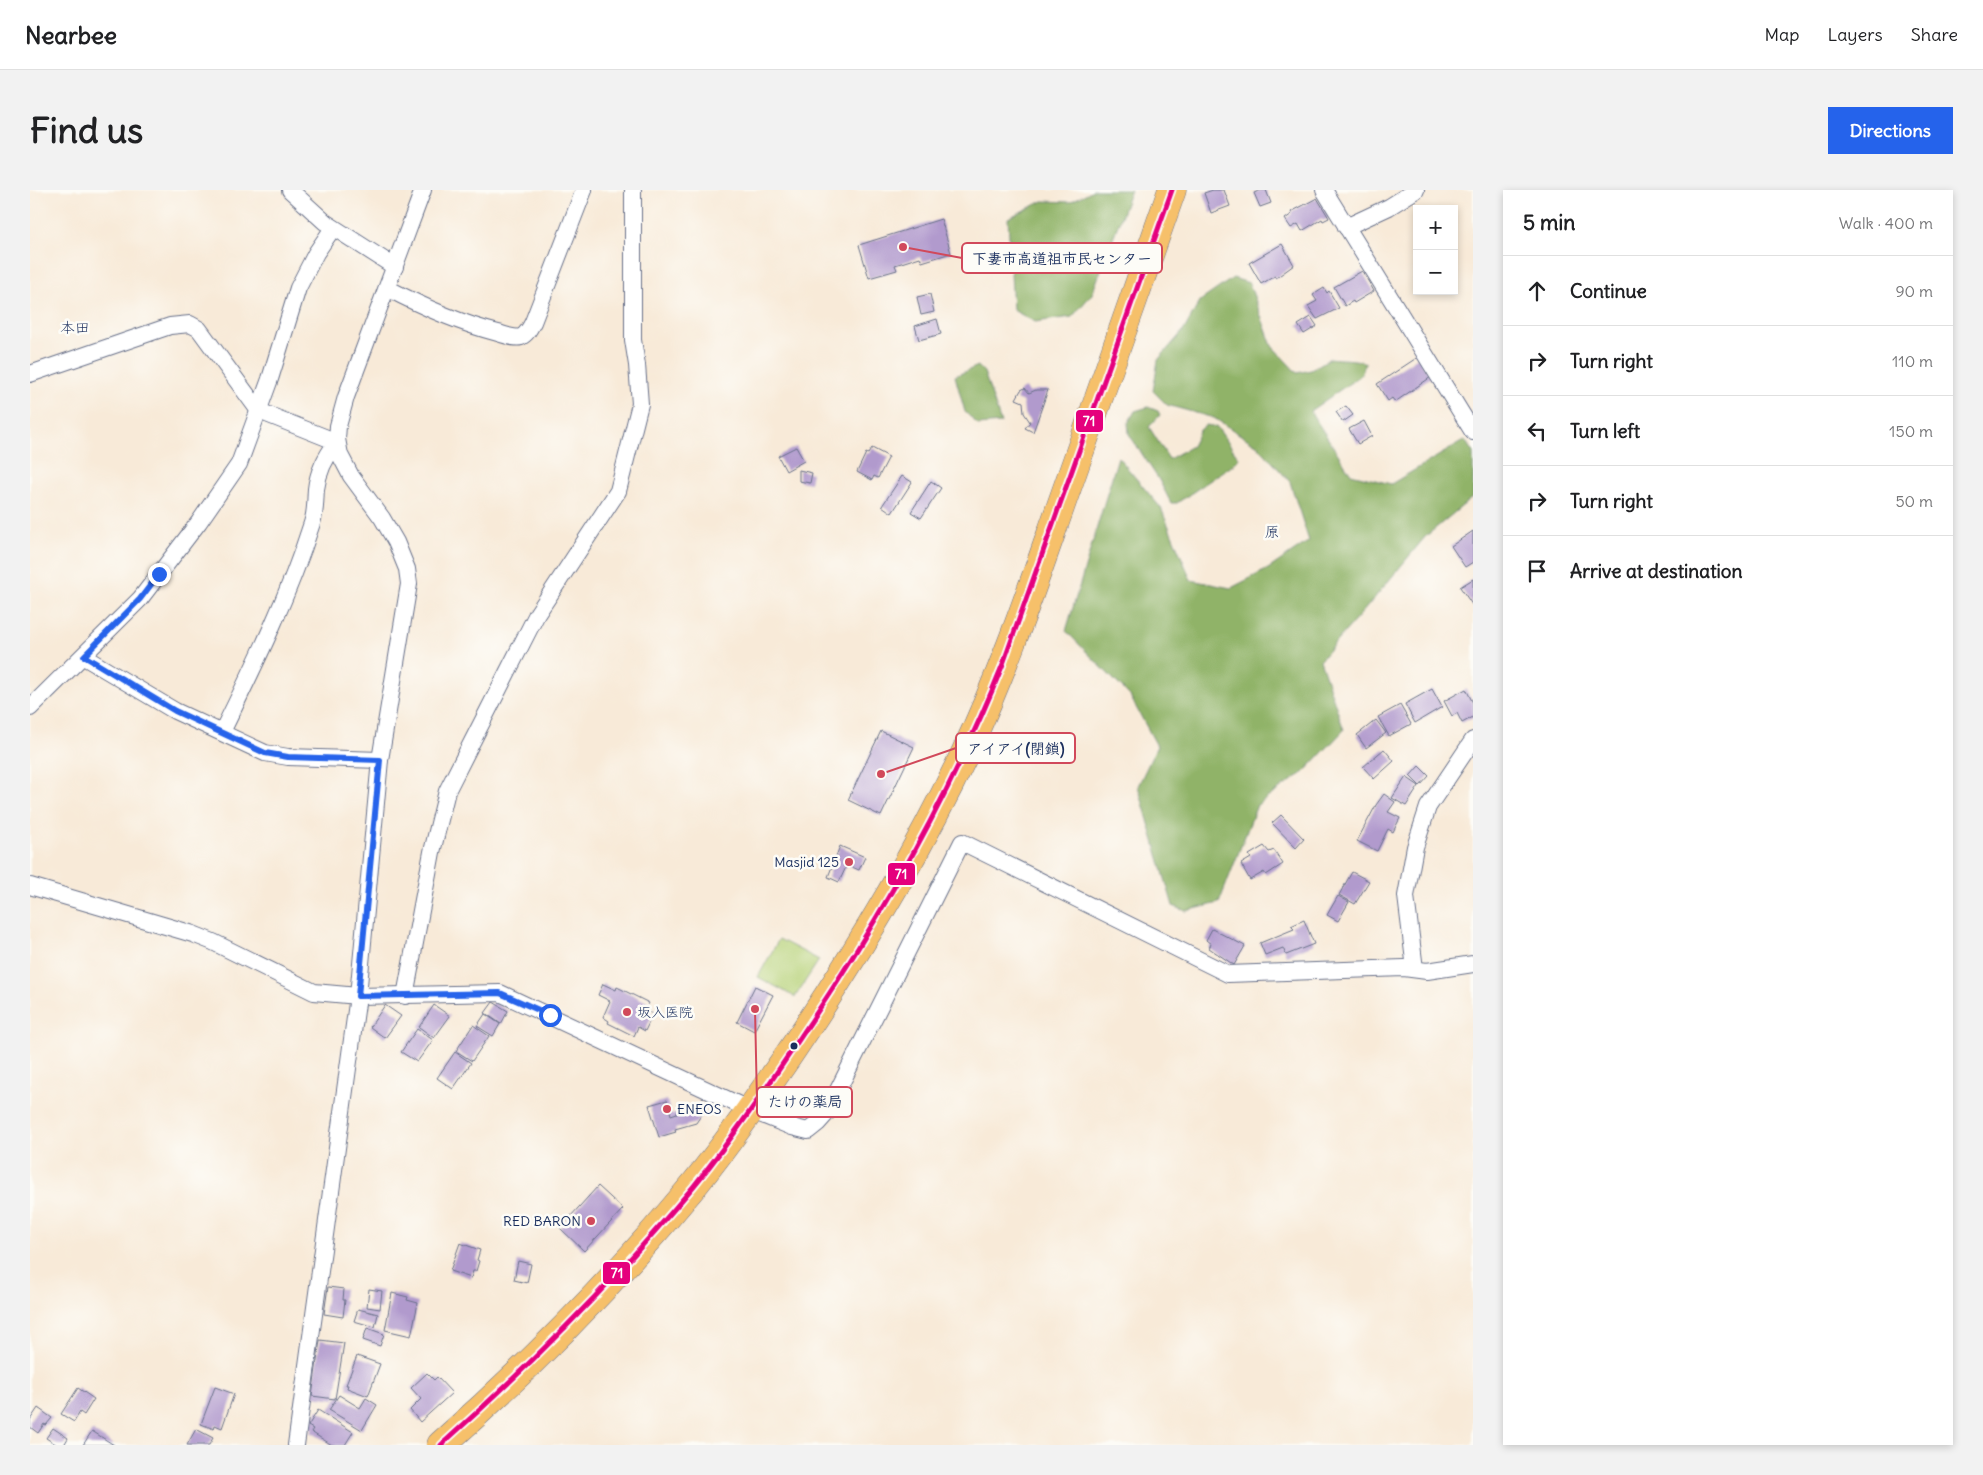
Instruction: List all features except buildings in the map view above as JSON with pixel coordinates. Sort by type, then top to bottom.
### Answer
[{"type":"highway","points":[[441,1445],[514,1379],[590,1302],[695,1183],[750,1110],[817,1014],[855,954],[918,846],[965,752],[1002,668],[1172,190]]},
{"type":"street","points":[[290,190],[333,228],[395,267]]},
{"type":"street","points":[[296,1445],[358,996],[380,760],[409,578],[396,542],[382,518],[344,465],[338,442],[338,426],[346,397],[423,190]]},
{"type":"street","points":[[387,288],[422,307],[479,328],[510,336],[523,336],[528,332],[533,322],[584,190]]},
{"type":"street","points":[[405,996],[432,852],[447,791],[538,614],[618,491],[640,404],[638,365],[633,340],[633,190]]},
{"type":"street","points":[[1324,190],[1473,432]]},
{"type":"street","points":[[1346,227],[1389,207],[1416,190]]},
{"type":"street","points":[[30,708],[140,599],[239,464],[259,411],[298,288],[316,253],[333,228]]},
{"type":"street","points":[[30,374],[158,330],[190,324],[200,329],[259,411],[338,442]]},
{"type":"street","points":[[222,732],[292,577],[315,511],[319,475],[326,457],[338,442]]},
{"type":"street","points":[[84,656],[175,711],[265,753],[276,756],[380,760]]},
{"type":"street","points":[[1415,969],[1406,896],[1416,847],[1428,807],[1473,740]]},
{"type":"street","points":[[30,886],[193,934],[213,942],[305,989],[358,996],[500,993],[750,1110],[792,1127],[808,1131],[818,1124],[826,1114],[962,842],[1228,974],[1404,968],[1427,971],[1473,964]]},
{"type":"green space","points":[[1093,190],[1131,190],[1092,294],[1072,317],[1035,322],[1013,310],[1008,218],[1043,201],[1070,202]]},
{"type":"green space","points":[[1233,278],[1249,283],[1272,346],[1297,373],[1311,370],[1330,358],[1366,363],[1360,376],[1310,411],[1351,474],[1391,484],[1465,440],[1473,453],[1473,497],[1425,537],[1320,660],[1344,730],[1304,772],[1257,805],[1219,903],[1186,911],[1173,906],[1138,786],[1157,746],[1130,696],[1066,631],[1118,457],[1161,508],[1191,580],[1231,588],[1268,569],[1309,541],[1290,482],[1258,446],[1214,418],[1167,405],[1153,391],[1158,360],[1184,330],[1200,301]]},
{"type":"green space","points":[[978,366],[984,372],[1001,423],[978,425],[965,412],[955,376]]},
{"type":"green space","points":[[1148,407],[1158,411],[1160,415],[1149,427],[1169,459],[1192,446],[1200,430],[1206,425],[1217,427],[1239,458],[1234,464],[1177,503],[1171,503],[1159,480],[1129,434],[1128,423],[1135,411]]},
{"type":"green space","points":[[779,939],[819,960],[795,997],[758,977]]},
{"type":"transit line","name":"71","points":[[441,1445],[508,1384],[572,1320],[634,1255],[693,1187],[778,1072],[888,899],[938,807],[983,712],[1003,664],[1172,190]]},
{"type":"place","name":"下妻市高道祖市民センター","points":[[903,247]]},
{"type":"place","name":"アイアイ(閉鎖)","points":[[881,774]]},
{"type":"place","name":"Masjid 125","points":[[849,862]]},
{"type":"place","name":"たけの薬局","points":[[755,1009]]},
{"type":"place","name":"坂入医院","points":[[627,1012]]},
{"type":"place","name":"ENEOS","points":[[667,1109]]},
{"type":"place","name":"RED BARON","points":[[591,1221]]},
{"type":"district","name":"本田","points":[[75,328]]},
{"type":"district","name":"原","points":[[1272,532]]},
{"type":"route","points":[[159,574],[140,599],[84,656],[175,711],[265,753],[288,757],[380,760],[358,996],[500,993],[550,1015]]}]
